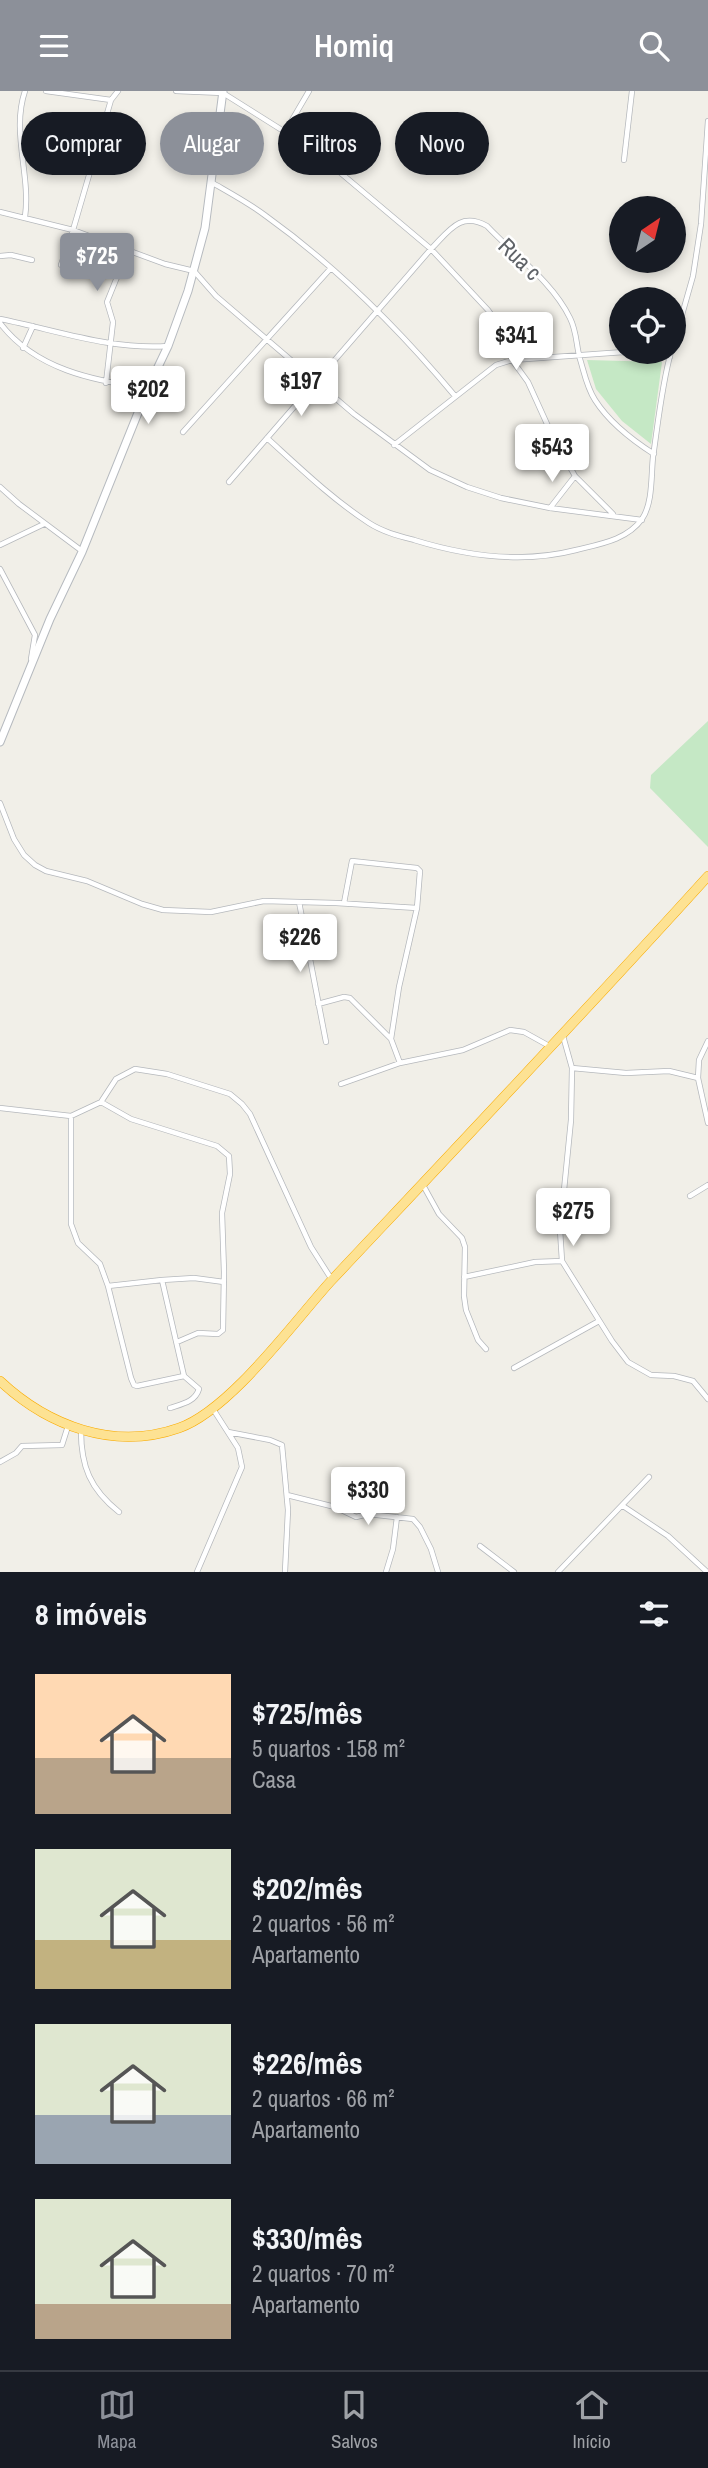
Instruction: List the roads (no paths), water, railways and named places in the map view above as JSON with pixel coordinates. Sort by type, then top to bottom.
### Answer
[{"type":"highway","points":[[0,1381],[27,1404],[68,1426],[126,1437],[182,1427],[213,1408],[241,1382],[332,1280],[563,1035],[708,876]]},
{"type":"street","points":[[25,91],[20,150],[27,190],[25,217]]},
{"type":"street","points":[[46,91],[111,100]]},
{"type":"street","points":[[61,265],[111,100],[118,91]]},
{"type":"street","points":[[176,91],[223,92],[278,127]]},
{"type":"street","points":[[297,112],[309,91]]},
{"type":"street","points":[[624,160],[632,91]]},
{"type":"street","points":[[0,741],[168,346],[194,271],[205,229],[223,92]]},
{"type":"street","points":[[686,301],[693,276],[701,224],[708,121]]},
{"type":"street","points":[[343,175],[431,249],[488,310],[502,330],[512,360],[528,382],[552,435],[575,476],[614,515]]},
{"type":"street","points":[[211,182],[264,214],[331,268],[380,311],[455,396]]},
{"type":"street","points":[[0,212],[73,230],[165,264],[194,271],[216,296],[268,340],[394,445],[430,470],[467,487],[501,498],[550,508],[642,520]]},
{"type":"street","name":"Rua c","points":[[431,249],[453,226],[465,221],[476,220],[487,226],[545,283],[569,315],[577,333],[578,354]]},
{"type":"street","points":[[229,482],[431,249]]},
{"type":"street","points":[[106,383],[113,322],[107,302],[128,250]]},
{"type":"street","points":[[0,256],[32,260]]},
{"type":"street","points":[[183,432],[331,268]]},
{"type":"street","points":[[0,321],[33,325],[110,344],[168,346]]},
{"type":"street","points":[[0,321],[23,348],[57,367],[106,383],[148,388]]},
{"type":"street","points":[[23,348],[33,325]]},
{"type":"street","points":[[394,445],[496,365],[512,360],[609,353]]},
{"type":"street","points":[[578,354],[594,399],[616,425],[654,454]]},
{"type":"street","points":[[267,438],[325,489],[372,524],[389,533],[453,552],[513,557],[562,554],[618,539],[642,520],[647,511],[669,364]]},
{"type":"street","points":[[550,508],[575,476]]},
{"type":"street","points":[[0,487],[82,552]]},
{"type":"street","points":[[0,545],[44,524]]},
{"type":"street","points":[[0,569],[35,635],[29,670]]},
{"type":"street","points":[[0,803],[14,839],[24,855],[35,865],[46,871],[87,881],[163,910],[211,912],[264,901],[417,908]]},
{"type":"street","points":[[344,903],[352,861],[417,868],[421,875],[417,908],[398,987],[391,1039]]},
{"type":"street","points":[[299,902],[326,1042]]},
{"type":"street","points":[[318,1004],[344,997],[350,999],[391,1039],[400,1063]]},
{"type":"street","points":[[341,1084],[400,1063],[463,1050],[510,1030],[524,1032],[551,1047]]},
{"type":"street","points":[[563,1035],[572,1067],[560,1230],[562,1261],[620,1353],[637,1369],[651,1375],[674,1376],[693,1381],[708,1399]]},
{"type":"street","points":[[708,1041],[699,1060],[698,1078],[708,1123]]},
{"type":"street","points":[[572,1067],[626,1073],[669,1071],[698,1078]]},
{"type":"street","points":[[0,1108],[71,1116],[100,1102],[116,1079],[135,1069],[167,1074],[230,1094],[250,1114],[311,1247],[332,1280]]},
{"type":"street","points":[[100,1102],[131,1119],[217,1146],[229,1156],[230,1174],[222,1213],[222,1331],[198,1333],[177,1342]]},
{"type":"street","points":[[71,1116],[71,1224],[78,1243],[100,1264],[134,1385],[184,1376]]},
{"type":"street","points":[[423,1185],[439,1214],[462,1238],[465,1247],[466,1310],[478,1340],[486,1349]]},
{"type":"street","points":[[690,1196],[708,1185]]},
{"type":"street","points":[[464,1277],[535,1262],[562,1261]]},
{"type":"street","points":[[108,1286],[194,1278],[224,1282]]},
{"type":"street","points":[[162,1280],[184,1376],[200,1389],[188,1402],[170,1408]]},
{"type":"street","points":[[514,1368],[599,1321]]},
{"type":"street","points":[[197,1572],[242,1467],[242,1456],[213,1408]]},
{"type":"street","points":[[0,1462],[16,1453],[22,1446],[62,1445],[68,1426]]},
{"type":"street","points":[[81,1430],[84,1468],[105,1500],[118,1512]]},
{"type":"street","points":[[228,1432],[282,1445],[287,1495],[285,1572]]},
{"type":"street","points":[[558,1572],[649,1477]]},
{"type":"street","points":[[287,1495],[335,1507],[356,1517],[368,1514],[413,1520],[432,1549],[438,1572]]},
{"type":"street","points":[[623,1506],[668,1536],[707,1572]]},
{"type":"street","points":[[386,1572],[393,1549],[397,1517]]},
{"type":"street","points":[[480,1546],[514,1572]]}]
